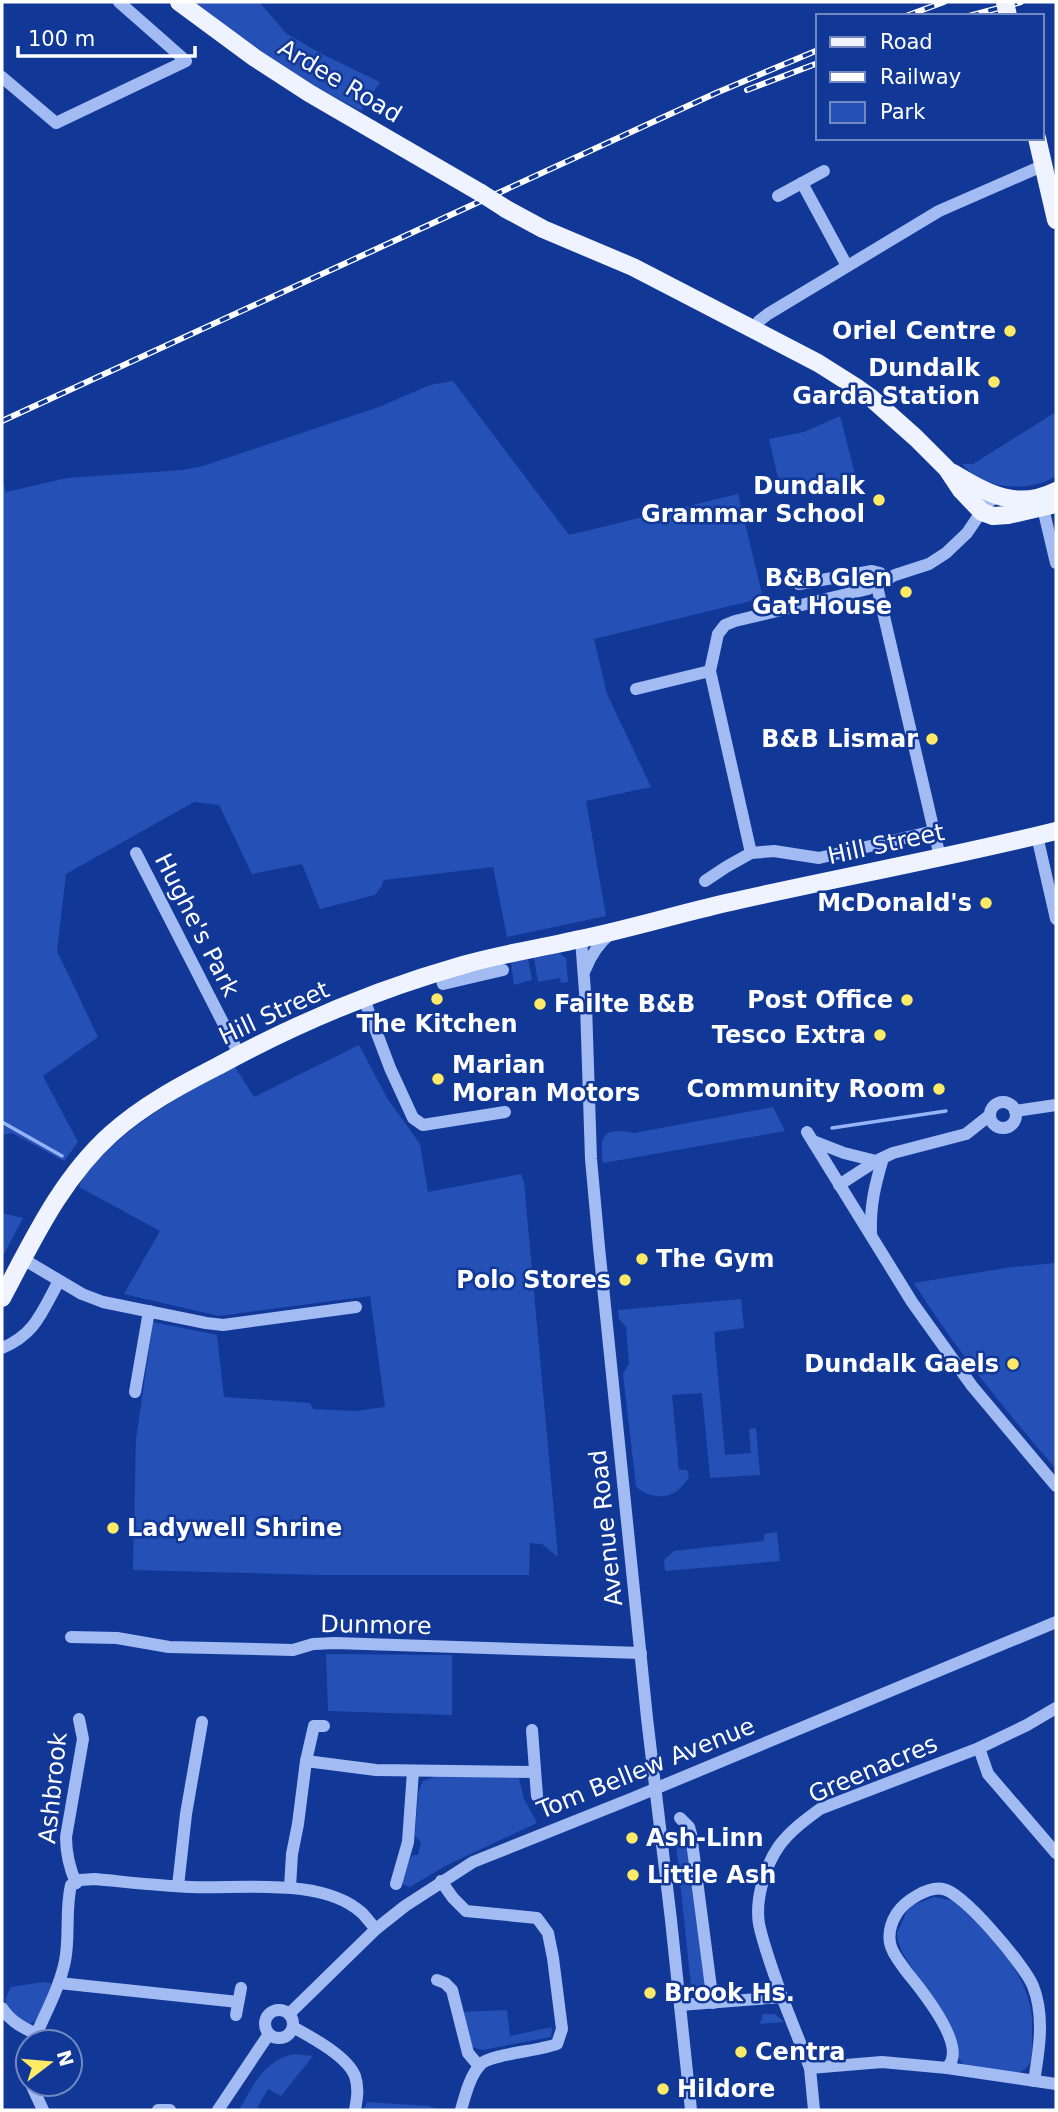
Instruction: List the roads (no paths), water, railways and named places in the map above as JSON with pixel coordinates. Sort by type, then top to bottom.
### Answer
[{"type":"main road","name":"Ardee Road","points":[[178,2],[309,93],[506,209],[543,229],[633,267],[818,363],[870,397],[947,469]]},
{"type":"main road","points":[[1037,140],[1056,220]]},
{"type":"main road","points":[[947,469],[997,497],[1037,498],[1056,491]]},
{"type":"main road","points":[[947,469],[961,490],[982,512],[993,516],[1008,516],[1050,506]]},
{"type":"main road","name":"Hill Street","points":[[4,1291],[72,1176],[111,1134],[133,1116],[239,1054],[318,1017],[440,972],[491,958],[726,903],[1056,831]]},
{"type":"street","points":[[2,77],[56,123],[186,61],[119,2]]},
{"type":"street","points":[[754,330],[759,321],[768,314],[939,211],[1042,166]]},
{"type":"street","points":[[778,196],[824,171]]},
{"type":"street","points":[[802,183],[847,266]]},
{"type":"street","points":[[751,853],[710,671],[718,634],[725,625],[735,621],[883,583],[929,564],[946,553],[967,533],[988,502],[997,497]]},
{"type":"street","points":[[1050,506],[1056,563]]},
{"type":"street","points":[[795,573],[799,584],[872,571],[880,573],[940,857]]},
{"type":"street","points":[[636,689],[710,671]]},
{"type":"street","points":[[705,881],[751,853],[774,851],[819,858],[934,831]]},
{"type":"street","points":[[1037,836],[1056,919]]},
{"type":"street","name":"Hughe's Park","points":[[136,853],[239,1054]]},
{"type":"street","points":[[583,973],[592,953],[613,931]]},
{"type":"street","name":"Avenue Road","points":[[581,939],[592,1167],[655,1788],[691,2110]]},
{"type":"street","points":[[440,972],[443,984],[503,970]]},
{"type":"street","points":[[364,999],[390,1068],[413,1118],[423,1125],[505,1112]]},
{"type":"street","points":[[839,1185],[904,1149],[1009,1127],[1014,1122],[1015,1111],[1010,1104],[1003,1102],[995,1105],[990,1115],[966,1134]]},
{"type":"street","points":[[1015,1111],[1056,1105]]},
{"type":"street","points":[[990,1115],[992,1121],[1001,1128]]},
{"type":"street","points":[[880,1160],[857,1156],[810,1136],[912,1302],[972,1386],[1056,1486]]},
{"type":"street","points":[[871,1235],[870,1209],[880,1160]]},
{"type":"street","points":[[23,1259],[82,1294],[103,1302],[223,1325],[356,1307]]},
{"type":"street","points":[[2,1348],[25,1336],[58,1281]]},
{"type":"street","points":[[135,1392],[149,1311]]},
{"type":"street","name":"Tom Bellew Avenue","points":[[269,2034],[281,2038],[289,2034],[291,2020],[376,1929],[441,1881],[473,1862],[1056,1622]]},
{"type":"street","name":"Dunmore","points":[[71,1637],[117,1639],[169,1647],[293,1650],[313,1644],[335,1643],[641,1653]]},
{"type":"street","name":"Greenacres","points":[[814,2110],[810,2068],[782,1997],[759,1923],[758,1905],[762,1886],[779,1846],[798,1826],[820,1810],[979,1748],[1056,1708]]},
{"type":"street","name":"Ashbrook","points":[[76,1883],[68,1859],[66,1837],[83,1740],[79,1719]]},
{"type":"street","points":[[178,1886],[186,1814],[202,1723]]},
{"type":"street","points":[[290,1887],[292,1854],[306,1761],[314,1726],[324,1726]]},
{"type":"street","points":[[532,1730],[537,1796]]},
{"type":"street","points":[[979,1748],[988,1774],[1056,1853]]},
{"type":"street","points":[[306,1761],[376,1770],[535,1772]]},
{"type":"street","points":[[396,1884],[413,1846],[413,1771]]},
{"type":"street","points":[[680,1818],[691,1833],[713,2003]]},
{"type":"street","points":[[39,2028],[59,1983],[65,1958],[71,1885],[80,1880],[178,1886],[290,1887],[316,1891],[334,1897],[360,1912],[376,1929]]},
{"type":"street","points":[[441,1881],[466,1911],[537,1919],[548,1933],[562,2029],[557,2044],[482,2062],[474,2074],[461,2110]]},
{"type":"street","points":[[947,2068],[953,2052],[949,2034],[897,1959],[890,1944],[890,1930],[894,1918],[904,1903],[924,1893],[943,1889],[953,1894],[990,1928],[1027,1973],[1034,1987],[1040,2015],[1040,2050],[1034,2081]]},
{"type":"street","points":[[437,1980],[446,1983],[452,1990],[468,2053],[479,2066]]},
{"type":"street","points":[[59,1983],[237,2008],[240,1987]]},
{"type":"street","points":[[680,2005],[782,1997]]},
{"type":"street","points":[[2,2008],[23,2028]]},
{"type":"street","name":"Tom Bellew Avenue","points":[[269,2034],[265,2022],[268,2015],[276,2010],[285,2011],[291,2020]]},
{"type":"street","points":[[291,2020],[324,2045],[354,2074],[358,2091],[355,2110]]},
{"type":"street","name":"Tom Bellew Avenue","points":[[218,2110],[269,2034]]},
{"type":"street","points":[[810,2068],[882,2062],[947,2068],[1056,2084]]},
{"type":"street","points":[[158,2110],[170,2110]]},
{"type":"waterway","points":[[832,1128],[946,1111]]},
{"type":"waterway","points":[[2,1122],[62,1156]]},
{"type":"railway","points":[[911,14],[944,2]]},
{"type":"railway","points":[[976,14],[1021,2]]},
{"type":"railway","points":[[2,421],[716,93],[816,51]]},
{"type":"railway","points":[[747,90],[816,64]]},
{"type":"place","name":"Oriel Centre","points":[[1010,331]]},
{"type":"place","name":"Dundalk Garda Station","points":[[994,382]]},
{"type":"place","name":"Dundalk Grammar School","points":[[879,500]]},
{"type":"place","name":"B&B Glen Gat House","points":[[906,592]]},
{"type":"place","name":"B&B Lismar","points":[[932,739]]},
{"type":"place","name":"McDonald's","points":[[986,903]]},
{"type":"place","name":"The Kitchen","points":[[437,999]]},
{"type":"place","name":"Post Office","points":[[907,1000]]},
{"type":"place","name":"Failte B&B","points":[[540,1004]]},
{"type":"place","name":"Tesco Extra","points":[[880,1035]]},
{"type":"place","name":"Marian Moran Motors","points":[[438,1079]]},
{"type":"place","name":"Community Room","points":[[939,1089]]},
{"type":"place","name":"The Gym","points":[[642,1259]]},
{"type":"place","name":"Polo Stores","points":[[625,1280]]},
{"type":"place","name":"Dundalk Gaels","points":[[1013,1364]]},
{"type":"place","name":"Ladywell Shrine","points":[[113,1528]]},
{"type":"place","name":"Ash-Linn","points":[[632,1838]]},
{"type":"place","name":"Little Ash","points":[[633,1875]]},
{"type":"place","name":"Brook Hs.","points":[[650,1993]]},
{"type":"place","name":"Centra","points":[[741,2052]]},
{"type":"place","name":"Hildore","points":[[663,2089]]}]
